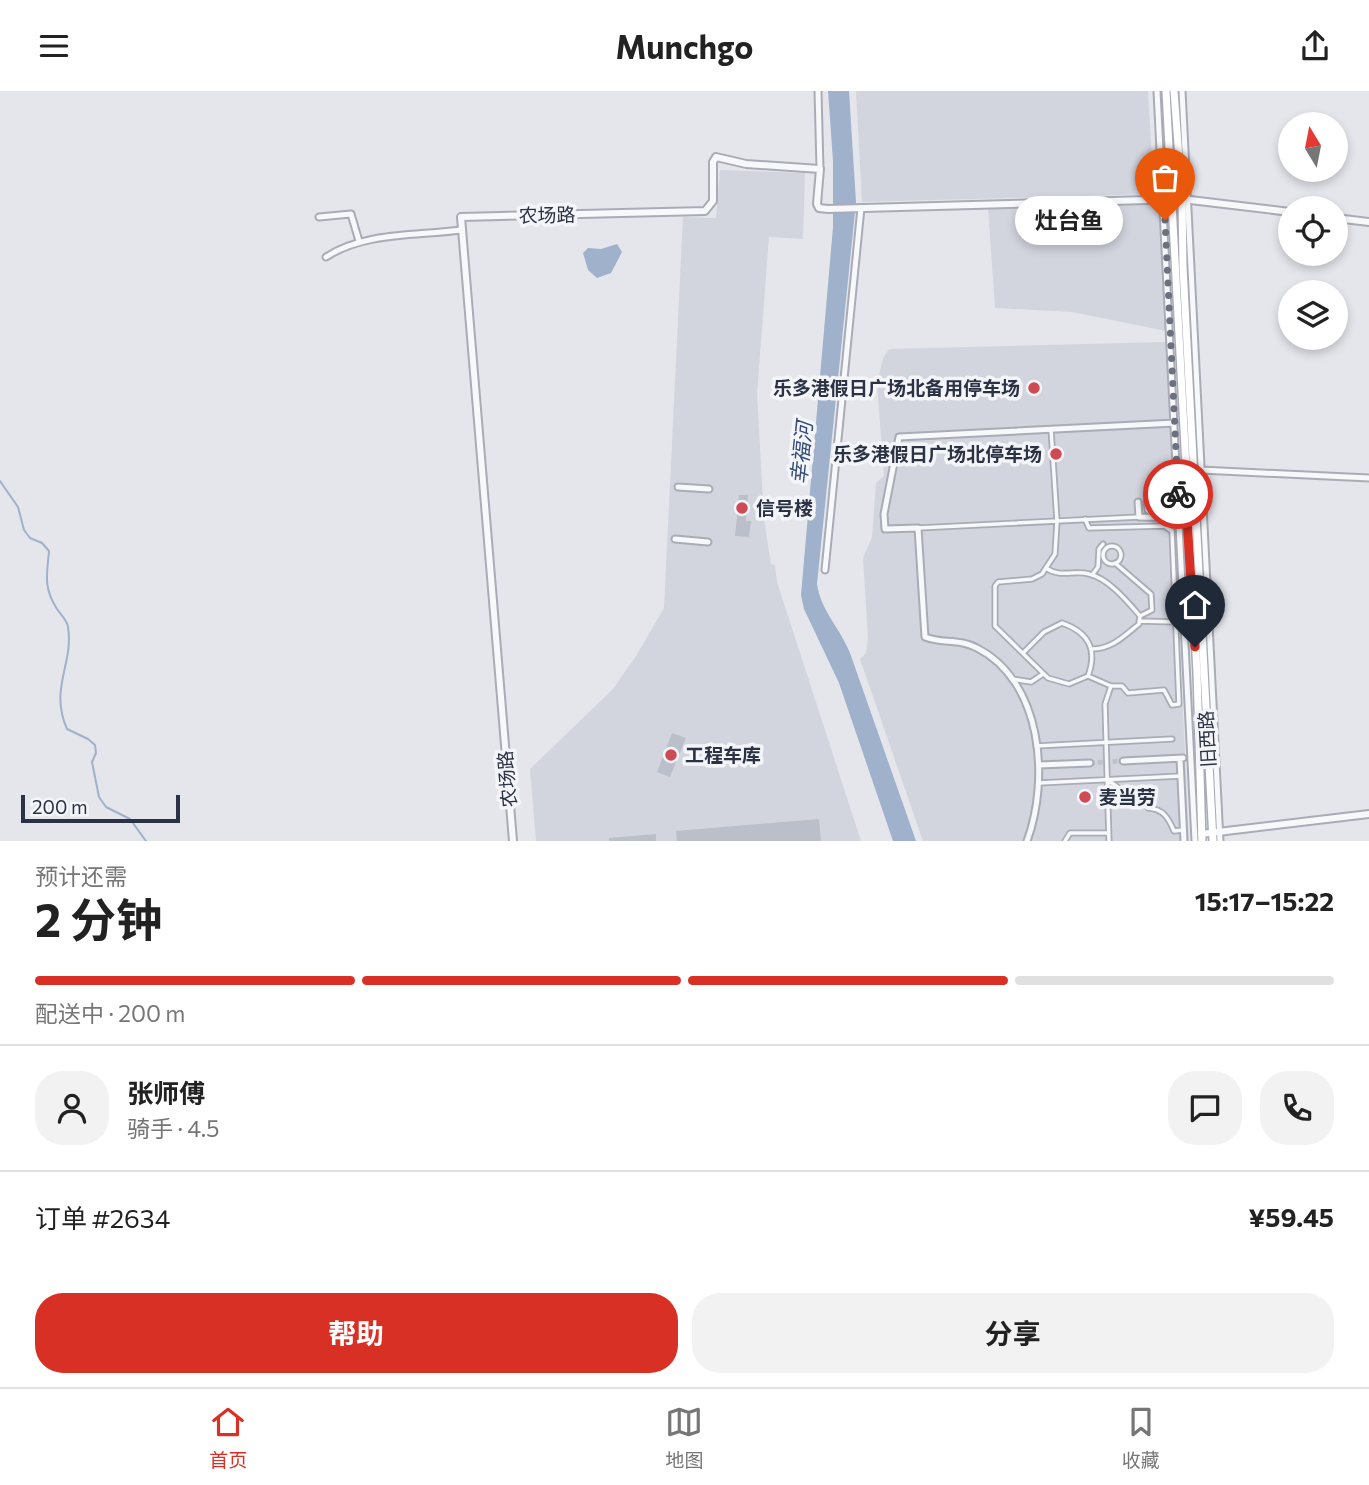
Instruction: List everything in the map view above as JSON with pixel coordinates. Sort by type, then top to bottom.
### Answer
[{"type":"main road","name":"旧西路","points":[[1166,91],[1168,199],[1200,515],[1215,836]]},
{"type":"main road","name":"旧西路","points":[[1174,91],[1185,199],[1183,267],[1194,469],[1183,516],[1202,838]]},
{"type":"street","points":[[818,91],[819,208],[1185,199],[1278,211]]},
{"type":"street","points":[[1157,91],[1168,199],[1175,423],[1183,516],[1195,841]]},
{"type":"street","points":[[1182,91],[1185,199]]},
{"type":"street","name":"农场路","points":[[513,841],[461,217],[705,211],[713,201],[713,162],[716,157],[746,164],[820,169]]},
{"type":"street","points":[[825,570],[860,208]]},
{"type":"street","points":[[319,218],[351,214],[359,241]]},
{"type":"street","points":[[1348,220],[1369,222]]},
{"type":"street","points":[[326,257],[343,246],[359,241],[461,230]]},
{"type":"street","points":[[1175,423],[899,437],[884,513],[885,529],[1200,515]]},
{"type":"street","points":[[1051,429],[1057,521],[1055,555],[1046,568],[1032,579],[1005,580],[995,586],[995,627],[1043,674],[1057,683],[1069,684],[1088,676],[1111,686],[1122,685],[1128,693],[1164,690],[1172,705],[1179,704],[1170,528],[1089,528],[1085,519]]},
{"type":"street","points":[[1194,469],[1369,478]]},
{"type":"street","points":[[678,487],[709,489]]},
{"type":"street","points":[[1138,502],[1139,517]]},
{"type":"street","points":[[1147,502],[1148,510],[1153,514],[1183,516]]},
{"type":"street","points":[[918,528],[925,638],[959,640],[979,648],[1000,664],[1012,679],[1027,709],[1039,765],[1037,806],[1027,841]]},
{"type":"street","points":[[676,539],[708,542]]},
{"type":"street","points":[[1092,649],[1104,649],[1117,641],[1152,610],[1152,594],[1115,563],[1106,561],[1099,548],[1103,544]]},
{"type":"street","points":[[1092,575],[1098,567],[1101,553],[1109,546],[1117,547],[1121,555],[1115,563]]},
{"type":"street","points":[[1046,568],[1055,574],[1092,575],[1102,580],[1140,618],[1176,622]]},
{"type":"street","points":[[1024,653],[1044,632],[1062,622],[1086,635],[1092,649],[1088,676]]},
{"type":"street","points":[[1012,679],[1031,682],[1043,674]]},
{"type":"street","points":[[1108,841],[1105,704],[1111,686]]},
{"type":"street","points":[[1036,746],[1172,739]]},
{"type":"street","points":[[1123,761],[1199,758]]},
{"type":"street","points":[[1180,759],[1184,841]]},
{"type":"street","points":[[1039,765],[1090,763]]},
{"type":"street","points":[[1039,783],[1181,776]]},
{"type":"street","points":[[1107,780],[1139,803],[1147,804],[1148,808],[1165,814],[1174,831],[1184,830]]},
{"type":"street","points":[[1202,838],[1369,814]]},
{"type":"street","points":[[1065,841],[1070,833],[1108,833]]},
{"type":"street","points":[[1215,836],[1220,841]]},
{"type":"shaded area","points":[[856,91],[1148,91],[1154,194],[862,202]]},
{"type":"shaded area","points":[[720,170],[805,173],[803,239],[769,237],[757,394],[764,519],[771,564],[775,565],[777,582],[861,841],[536,841],[530,769],[613,689],[664,608],[683,217],[716,218]]},
{"type":"shaded area","points":[[1161,202],[1166,331],[1072,312],[995,308],[988,208]]},
{"type":"shaded area","points":[[1166,342],[1189,841],[923,841],[860,659],[866,653],[868,639],[863,558],[872,537],[876,483],[884,476],[877,384],[883,358],[889,349]]},
{"type":"water","points":[[828,91],[849,91],[856,202],[817,584],[822,603],[850,653],[916,841],[893,841],[839,683],[804,609],[801,595],[833,227],[833,161]]},
{"type":"water","points":[[617,244],[622,252],[611,273],[597,278],[588,270],[583,253],[588,248],[601,249]]},
{"type":"building","name":"信号楼","points":[[739,495],[748,495],[746,521],[751,521],[749,537],[735,536]]},
{"type":"building","name":"工程车库","points":[[672,733],[686,738],[670,777],[657,772]]},
{"type":"building","points":[[819,819],[821,841],[677,841],[676,831]]},
{"type":"building","points":[[656,834],[656,841],[609,841],[609,838]]},
{"type":"waterway","points":[[0,481],[18,507],[24,530],[30,538],[42,543],[49,551],[48,587],[68,627],[68,653],[60,701],[67,729],[95,745],[96,753],[92,762],[99,797],[106,807],[130,819],[146,841]]},
{"type":"tunnel","points":[[1090,763],[1123,761]]},
{"type":"way so far","points":[[1165,220],[1178,494]]},
{"type":"place","name":"灶台鱼","points":[[1165,220]]},
{"type":"place","name":"乐多港假日广场北备用停车场","points":[[1034,388]]},
{"type":"place","name":"乐多港假日广场北停车场","points":[[1056,454]]},
{"type":"place","name":"信号楼","points":[[742,508]]},
{"type":"place","name":"工程车库","points":[[671,755]]},
{"type":"place","name":"麦当劳","points":[[1085,797]]},
{"type":"route","points":[[1178,494],[1179,518],[1187,518],[1195,647]]},
{"type":"water label","name":"幸福河","points":[[802,453]]}]
